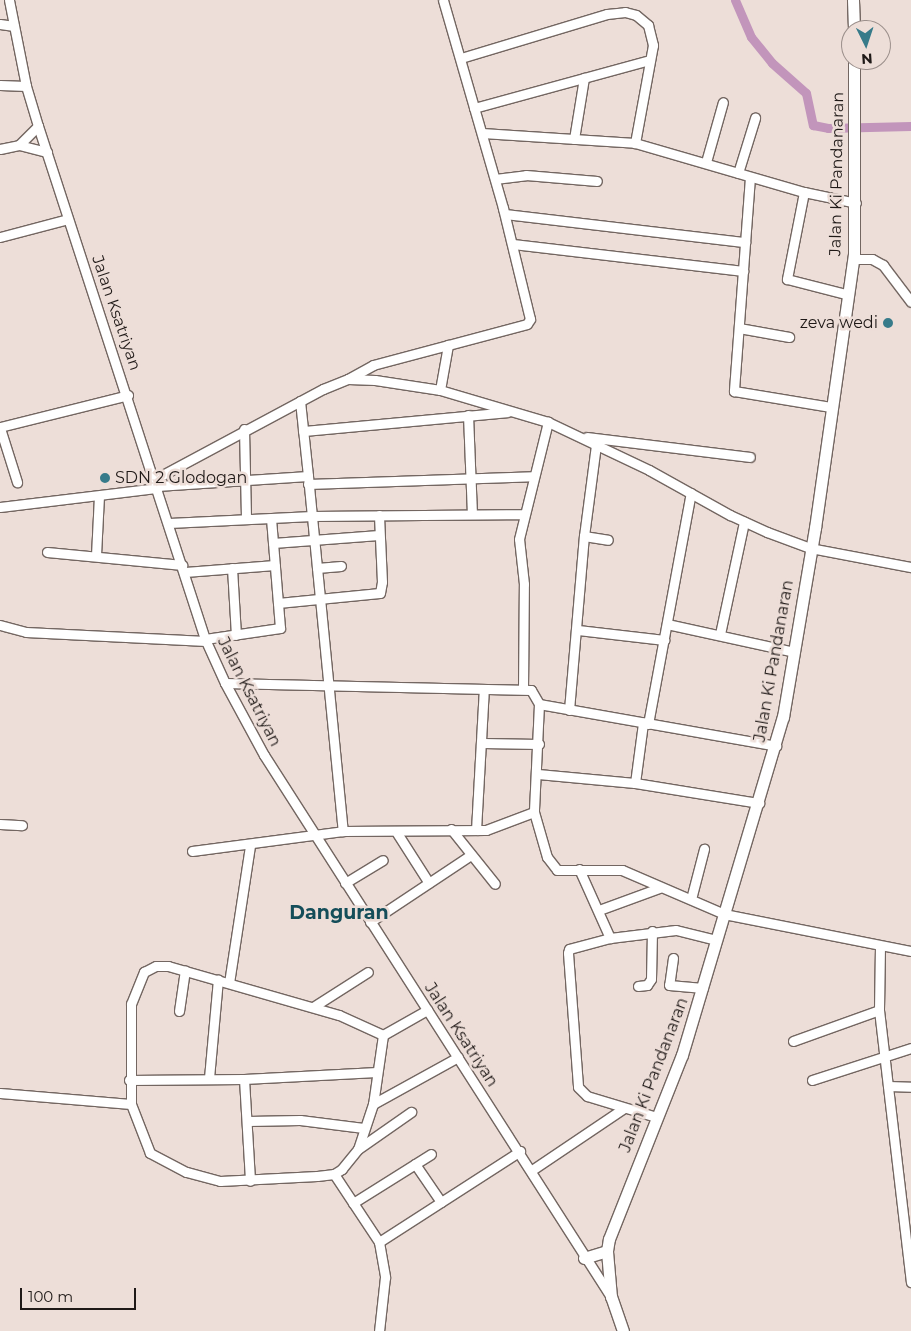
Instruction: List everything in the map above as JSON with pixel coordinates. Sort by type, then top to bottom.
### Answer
[{"type":"main road","points":[[853,0],[854,20]]},
{"type":"main road","name":"Jalan Ki Pandanaran","points":[[623,1331],[611,1297],[606,1251],[656,1116],[682,1055],[776,746],[794,652],[846,294],[853,259],[856,203],[854,70]]},
{"type":"main road","points":[[584,1258],[606,1251]]},
{"type":"street","name":"Jalan Ksatriyan","points":[[9,0],[26,86],[38,126],[128,395],[205,640],[225,683],[264,755],[319,836],[345,883],[520,1151],[584,1258],[611,1297]]},
{"type":"street","points":[[156,484],[244,429],[348,379],[362,369],[530,322],[505,214],[443,0]]},
{"type":"street","points":[[461,58],[536,34],[625,12],[640,17],[648,24],[653,45],[635,143]]},
{"type":"street","points":[[0,24],[14,26]]},
{"type":"street","points":[[474,108],[650,60]]},
{"type":"street","points":[[574,139],[584,78]]},
{"type":"street","points":[[0,86],[26,86]]},
{"type":"street","points":[[706,162],[723,102]]},
{"type":"street","points":[[738,173],[755,118]]},
{"type":"street","points":[[19,145],[38,126]]},
{"type":"street","points":[[482,133],[635,143],[706,162],[804,192],[856,203]]},
{"type":"street","points":[[0,149],[19,145],[47,152]]},
{"type":"street","points":[[495,179],[526,175],[597,181]]},
{"type":"street","points":[[750,177],[738,328],[736,394],[830,407]]},
{"type":"street","points":[[804,192],[788,280],[846,294]]},
{"type":"street","points":[[505,214],[745,242]]},
{"type":"street","points":[[0,237],[68,219]]},
{"type":"street","points":[[513,244],[743,271]]},
{"type":"street","points":[[853,259],[869,258],[884,265],[911,302]]},
{"type":"street","points":[[738,328],[789,337]]},
{"type":"street","points":[[440,390],[448,346]]},
{"type":"street","points":[[348,379],[440,390],[548,422],[744,522],[810,548],[911,567]]},
{"type":"street","points":[[17,482],[0,428],[128,395]]},
{"type":"street","points":[[300,401],[319,602],[331,686],[343,831]]},
{"type":"street","points":[[303,430],[510,412]]},
{"type":"street","points":[[468,415],[472,513]]},
{"type":"street","points":[[523,689],[524,584],[518,544],[533,476],[548,422]]},
{"type":"street","points":[[244,429],[246,520]]},
{"type":"street","points":[[578,436],[750,457]]},
{"type":"street","points":[[569,710],[578,630],[584,536],[596,445]]},
{"type":"street","points":[[0,506],[99,496],[156,484],[245,479],[308,480],[533,476]]},
{"type":"street","points":[[636,783],[645,724],[664,640],[690,493]]},
{"type":"street","points":[[96,555],[99,496]]},
{"type":"street","points":[[169,523],[312,516],[524,514]]},
{"type":"street","points":[[278,603],[319,602],[382,592],[379,515]]},
{"type":"street","points":[[0,624],[26,632],[205,640],[279,629],[271,518]]},
{"type":"street","points":[[720,634],[744,522]]},
{"type":"street","points":[[273,543],[379,535]]},
{"type":"street","points":[[584,536],[608,540]]},
{"type":"street","points":[[47,552],[96,555],[183,568],[232,568],[275,565]]},
{"type":"street","points":[[317,568],[341,566]]},
{"type":"street","points":[[232,568],[236,635]]},
{"type":"street","points":[[667,624],[720,634],[794,652]]},
{"type":"street","points":[[578,630],[664,640]]},
{"type":"street","points":[[225,683],[523,689],[533,692],[539,704],[538,774],[534,812],[551,865],[557,870],[622,870],[659,888],[691,899],[724,914],[911,951]]},
{"type":"street","points":[[476,830],[484,743],[484,689]]},
{"type":"street","points":[[539,704],[776,746]]},
{"type":"street","points":[[484,743],[539,744]]},
{"type":"street","points":[[538,774],[636,783],[759,803]]},
{"type":"street","points":[[192,851],[250,846],[343,831],[397,833],[451,829],[491,829],[534,812]]},
{"type":"street","points":[[0,824],[22,825]]},
{"type":"street","points":[[451,829],[495,884]]},
{"type":"street","points":[[397,833],[429,884]]},
{"type":"street","points":[[229,984],[250,846]]},
{"type":"street","points":[[691,899],[704,849]]},
{"type":"street","points":[[370,922],[471,854]]},
{"type":"street","points":[[345,883],[383,860]]},
{"type":"street","points":[[579,869],[610,938]]},
{"type":"street","points":[[599,910],[659,888]]},
{"type":"street","points":[[656,1116],[586,1096],[576,1080],[568,953],[570,949],[610,938],[652,931],[676,930],[716,940]]},
{"type":"street","points":[[638,986],[647,985],[651,979],[652,931]]},
{"type":"street","points":[[880,946],[879,1010],[911,1282]]},
{"type":"street","points":[[673,958],[669,985],[703,988]]},
{"type":"street","points":[[383,1035],[357,1021],[229,984],[218,979],[160,965],[147,969],[141,976],[131,1004],[131,1104],[144,1143],[155,1157],[202,1177],[250,1181],[334,1174],[358,1149],[411,1112]]},
{"type":"street","points":[[178,1011],[185,970]]},
{"type":"street","points":[[313,1007],[368,972]]},
{"type":"street","points":[[209,1078],[218,979]]},
{"type":"street","points":[[383,1035],[427,1010]]},
{"type":"street","points":[[793,1041],[879,1010]]},
{"type":"street","points":[[358,1149],[373,1104],[383,1035]]},
{"type":"street","points":[[812,1080],[884,1055],[911,1048]]},
{"type":"street","points":[[373,1104],[458,1057]]},
{"type":"street","points":[[130,1080],[244,1079],[377,1072]]},
{"type":"street","points":[[244,1079],[248,1121],[250,1181]]},
{"type":"street","points":[[888,1086],[911,1087]]},
{"type":"street","points":[[0,1093],[131,1104]]},
{"type":"street","points":[[532,1170],[624,1108]]},
{"type":"street","points":[[248,1121],[300,1120],[364,1128]]},
{"type":"street","points":[[379,1242],[520,1151]]},
{"type":"street","points":[[353,1203],[431,1154]]},
{"type":"street","points":[[415,1164],[441,1202]]},
{"type":"street","points":[[334,1174],[379,1242],[385,1277],[379,1331]]},
{"type":"waterway","points":[[735,0],[751,37],[772,63],[806,93],[813,125],[828,128],[911,126]]},
{"type":"place","name":"zeva wedi","points":[[888,323]]},
{"type":"place","name":"SDN 2 Glodogan","points":[[105,478]]},
{"type":"district","name":"Danguran","points":[[339,913]]}]
